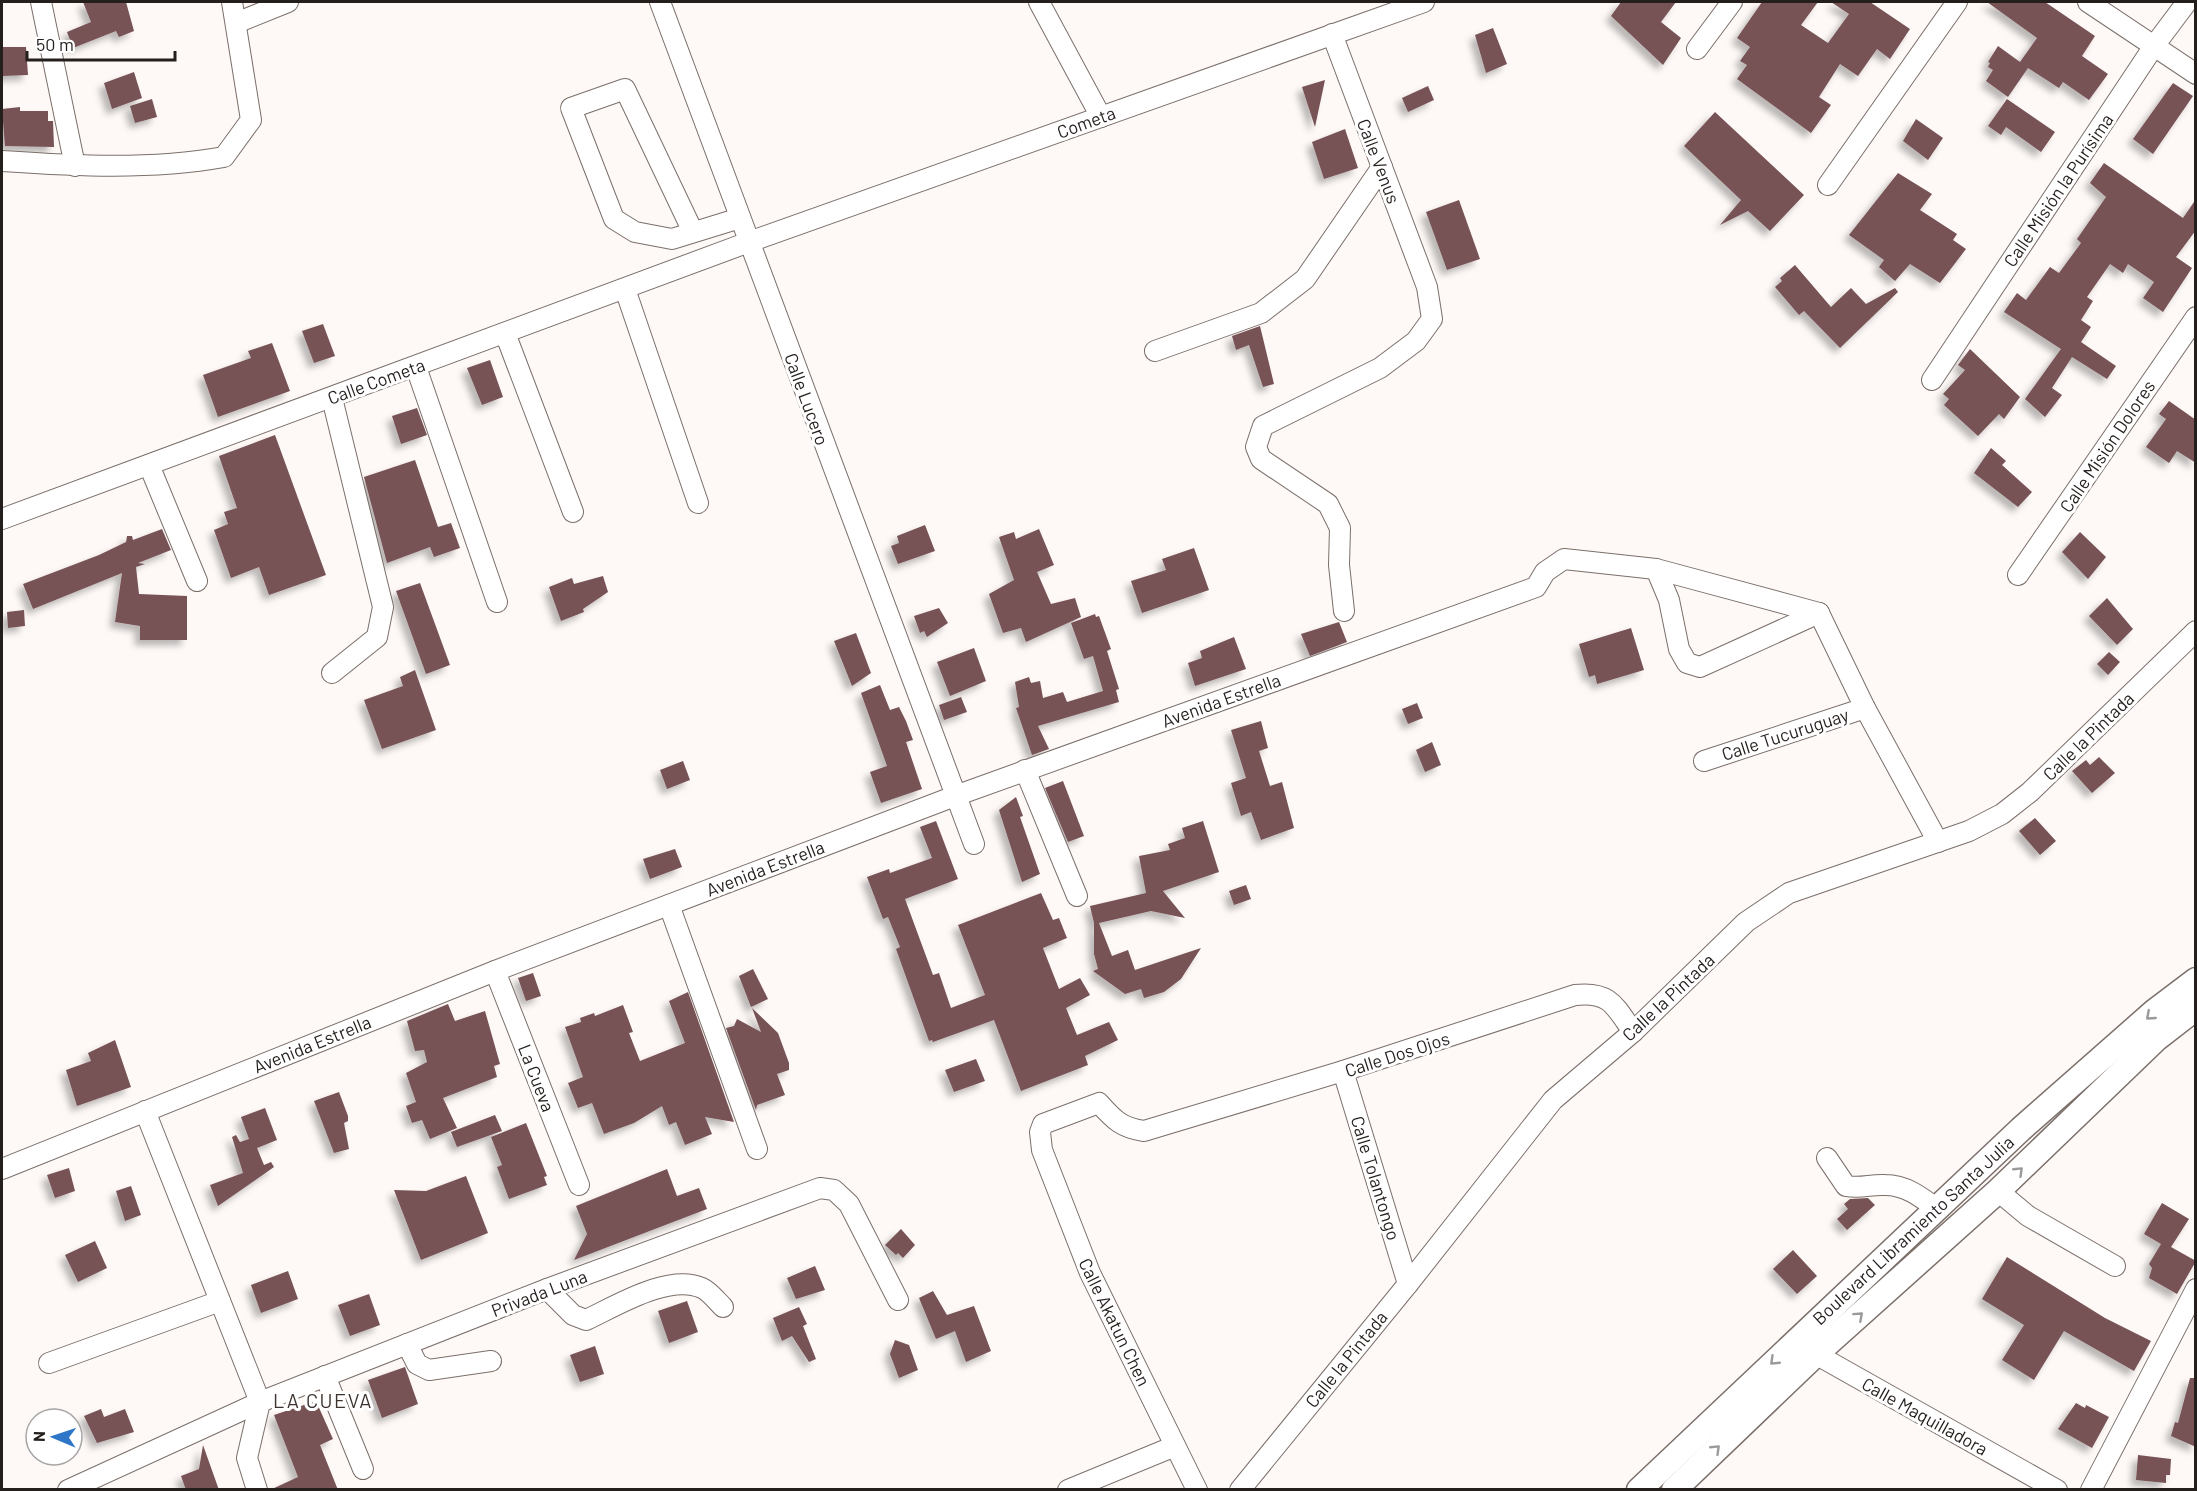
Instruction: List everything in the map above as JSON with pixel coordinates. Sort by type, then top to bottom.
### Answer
[{"type":"main road","name":"Boulevard Libramiento Santa Julia","points":[[1639,1490],[2021,1129],[2155,1011],[2196,980]]},
{"type":"main road","name":"Boulevard Libramiento Santa Julia","points":[[1674,1490],[1816,1354],[1998,1191],[2156,1039],[2196,1008]]},
{"type":"street","points":[[41,2],[75,166]]},
{"type":"street","points":[[2,161],[75,166],[185,164],[224,157],[251,120],[232,2]]},
{"type":"street","points":[[236,23],[288,2]]},
{"type":"street","name":"Calle Lucero","points":[[660,2],[974,844]]},
{"type":"street","points":[[1039,2],[1101,117]]},
{"type":"street","name":"Cometa","points":[[749,242],[1424,2]]},
{"type":"street","points":[[1697,49],[1732,2]]},
{"type":"street","points":[[1828,185],[1957,2]]},
{"type":"street","points":[[2088,2],[2196,74]]},
{"type":"street","name":"Calle Misión la Purísima","points":[[1932,380],[2154,46],[2187,2]]},
{"type":"street","name":"Calle Venus","points":[[1332,34],[1427,287],[1432,319],[1416,341],[1380,368],[1263,426],[1256,447],[1261,459],[1328,504],[1340,528],[1339,565],[1344,611]]},
{"type":"street","points":[[693,232],[625,89],[571,108],[614,219],[635,232],[672,239],[740,218]]},
{"type":"street","points":[[1155,351],[1261,313],[1305,279],[1382,167]]},
{"type":"street","name":"Calle Cometa","points":[[2,519],[749,242]]},
{"type":"street","points":[[625,289],[698,502]]},
{"type":"street","name":"Calle Misión Dolores","points":[[2019,575],[2196,317]]},
{"type":"street","points":[[505,333],[573,512]]},
{"type":"street","points":[[416,367],[497,602]]},
{"type":"street","points":[[332,398],[383,607],[377,638],[332,673]]},
{"type":"street","points":[[150,465],[197,581]]},
{"type":"street","name":"Avenida Estrella","points":[[2,1170],[495,971],[955,795],[1536,586],[1545,572],[1564,559],[1656,569]]},
{"type":"street","points":[[1656,569],[1819,613]]},
{"type":"street","points":[[1656,569],[1669,600],[1679,649],[1686,663],[1701,667],[1819,613]]},
{"type":"street","name":"Calle Tucuruguay","points":[[1819,613],[1865,708],[1938,842]]},
{"type":"street","name":"Calle la Pintada","points":[[1240,1490],[1408,1284],[1552,1100],[1633,1032],[1763,910],[1789,893],[1938,842],[2002,814],[2030,792],[2196,631]]},
{"type":"street","name":"Calle Tucuruguay","points":[[1704,761],[1865,708]]},
{"type":"street","points":[[1025,770],[1077,896]]},
{"type":"street","points":[[669,905],[757,1149]]},
{"type":"street","name":"La Cueva","points":[[495,971],[579,1185]]},
{"type":"street","name":"Calle Dos Ojos","points":[[1042,1150],[1040,1132],[1043,1124],[1092,1104],[1099,1103],[1118,1124],[1144,1131],[1343,1071],[1575,995],[1591,993],[1604,996],[1615,1005],[1633,1032]]},
{"type":"street","name":"Calle Tolantongo","points":[[1343,1071],[1408,1284]]},
{"type":"street","points":[[145,1111],[260,1402],[247,1458],[257,1490]]},
{"type":"street","name":"Calle Akatun Chen","points":[[1042,1150],[1090,1273],[1197,1490]]},
{"type":"street","points":[[1827,1158],[1846,1186],[1862,1189],[1884,1185],[1909,1189],[1937,1209]]},
{"type":"street","name":"Privada Luna","points":[[68,1490],[260,1402],[547,1289],[820,1188],[834,1190],[849,1204],[898,1300]]},
{"type":"street","points":[[1998,1191],[2028,1216],[2115,1266]]},
{"type":"street","points":[[547,1289],[573,1315],[586,1320],[648,1292],[677,1283],[703,1288],[723,1307]]},
{"type":"street","points":[[2091,1490],[2196,1289]]},
{"type":"street","points":[[49,1364],[220,1301]]},
{"type":"street","name":"Calle Maquilladora","points":[[1794,1342],[2057,1490]]},
{"type":"street","points":[[407,1344],[417,1364],[429,1370],[491,1361]]},
{"type":"street","points":[[325,1376],[363,1469]]},
{"type":"street","points":[[1068,1490],[1175,1446]]},
{"type":"building","points":[[83,2],[126,2],[134,31],[119,37],[116,31],[73,48],[67,32],[91,22]]},
{"type":"building","points":[[1621,2],[1676,2],[1661,22],[1681,38],[1663,65],[1611,16]]},
{"type":"building","points":[[1762,2],[1818,2],[1801,25],[1828,43],[1849,14],[1831,2],[1870,2],[1910,29],[1890,59],[1877,49],[1858,76],[1840,64],[1819,97],[1831,105],[1811,133],[1737,79],[1747,65],[1740,61],[1750,47],[1737,38]]},
{"type":"building","points":[[1987,2],[2045,2],[2095,36],[2082,56],[2108,74],[2089,100],[2063,82],[2059,88],[2028,68],[2008,97],[1986,81],[1993,70],[1988,67],[1990,63],[1988,62],[1998,46],[2020,62],[2037,38]]},
{"type":"building","points":[[1493,28],[1507,64],[1486,73],[1475,35]]},
{"type":"building","points":[[2,47],[26,47],[28,75],[2,76]]},
{"type":"building","points":[[134,72],[142,98],[112,109],[104,83]]},
{"type":"building","points":[[1325,80],[1315,127],[1302,87]]},
{"type":"building","points":[[2173,83],[2193,96],[2153,154],[2133,139]]},
{"type":"building","points":[[1428,86],[1434,100],[1408,112],[1402,98]]},
{"type":"building","points":[[152,99],[157,117],[135,123],[130,106]]},
{"type":"building","points":[[2007,99],[2055,132],[2041,152],[2006,127],[2001,135],[1988,126]]},
{"type":"building","points":[[20,107],[20,111],[48,111],[48,121],[53,121],[54,147],[5,146],[2,109]]},
{"type":"building","points":[[1715,112],[1804,195],[1770,231],[1748,211],[1720,225],[1741,200],[1684,146]]},
{"type":"building","points":[[1916,119],[1943,138],[1928,160],[1903,141]]},
{"type":"building","points":[[1345,129],[1358,168],[1324,179],[1312,142]]},
{"type":"building","points":[[2104,163],[2183,218],[2196,199],[2196,230],[2176,257],[2192,268],[2163,312],[2143,298],[2154,282],[2128,264],[2123,273],[2110,264],[2087,297],[2093,301],[2081,320],[2091,327],[2081,342],[2116,366],[2107,379],[2072,357],[2052,388],[2062,395],[2045,417],[2025,399],[2061,349],[2004,312],[2017,293],[2026,300],[2050,267],[2059,273],[2081,243],[2077,239],[2106,197],[2090,183]]},
{"type":"building","points":[[1898,173],[1932,194],[1920,210],[1957,234],[1953,240],[1966,249],[1940,283],[1910,264],[1895,281],[1879,267],[1884,260],[1849,235]]},
{"type":"building","points":[[1459,200],[1480,259],[1447,270],[1426,212]]},
{"type":"building","points":[[1795,265],[1831,307],[1851,288],[1866,304],[1895,288],[1898,292],[1840,348],[1804,311],[1799,315],[1775,287],[1782,281],[1780,278]]},
{"type":"building","points":[[323,324],[335,356],[314,363],[302,331]]},
{"type":"building","points":[[1260,326],[1274,384],[1263,387],[1249,345],[1236,350],[1232,336]]},
{"type":"building","points":[[272,343],[290,391],[218,417],[203,375],[251,358],[248,351]]},
{"type":"building","points":[[1970,349],[2020,397],[2004,419],[1999,414],[1978,436],[1944,405],[1949,399],[1943,394],[1965,370],[1958,365]]},
{"type":"building","points":[[490,360],[503,397],[482,405],[467,368]]},
{"type":"building","points":[[2169,401],[2196,420],[2196,463],[2177,451],[2169,463],[2146,447],[2166,419],[2159,414]]},
{"type":"building","points":[[417,408],[427,435],[401,444],[392,416]]},
{"type":"building","points":[[275,435],[326,575],[269,595],[259,567],[231,578],[214,530],[228,524],[224,512],[237,508],[219,456]]},
{"type":"building","points":[[1991,448],[2006,461],[2002,465],[2032,492],[2018,507],[1974,473]]},
{"type":"building","points":[[415,460],[438,527],[451,523],[460,548],[434,557],[430,547],[387,563],[364,477]]},
{"type":"building","points":[[925,525],[935,551],[898,564],[891,546],[899,543],[897,536]]},
{"type":"building","points":[[162,529],[171,550],[138,563],[145,564],[136,567],[139,594],[187,596],[187,640],[140,640],[140,626],[115,622],[122,573],[33,609],[23,584],[99,555],[126,542],[127,536],[132,536],[133,540]]},
{"type":"building","points":[[1039,529],[1054,565],[1037,572],[1051,604],[1075,598],[1081,617],[1026,642],[1021,628],[1003,633],[989,594],[1014,580],[999,537],[1014,532],[1016,539]]},
{"type":"building","points":[[2080,532],[2106,557],[2088,579],[2062,552]]},
{"type":"building","points":[[1194,548],[1209,590],[1142,613],[1131,581],[1166,570],[1162,559]]},
{"type":"building","points":[[603,576],[608,592],[583,609],[584,612],[561,621],[549,587],[572,578],[574,584]]},
{"type":"building","points":[[420,583],[450,665],[426,674],[396,591]]},
{"type":"building","points":[[2107,598],[2133,629],[2117,645],[2089,616]]},
{"type":"building","points":[[939,608],[948,623],[927,637],[924,631],[920,633],[914,616]]},
{"type":"building","points":[[24,610],[25,626],[8,628],[7,612]]},
{"type":"building","points":[[1095,614],[1096,617],[1099,616],[1111,649],[1107,651],[1119,689],[1116,690],[1119,702],[1038,726],[1049,749],[1032,755],[1016,708],[1019,707],[1015,682],[1029,677],[1031,683],[1040,681],[1043,698],[1063,692],[1067,702],[1103,691],[1093,656],[1084,659],[1071,623]]},
{"type":"building","points":[[1339,622],[1347,642],[1310,656],[1301,634]]},
{"type":"building","points":[[1631,628],[1644,670],[1597,684],[1595,675],[1589,677],[1579,644]]},
{"type":"building","points":[[856,633],[871,673],[852,686],[834,641]]},
{"type":"building","points":[[1234,637],[1246,669],[1195,686],[1188,663],[1202,658],[1200,651]]},
{"type":"building","points":[[974,648],[986,681],[950,696],[937,662]]},
{"type":"building","points":[[2109,652],[2120,662],[2108,675],[2097,664]]},
{"type":"building","points":[[415,670],[436,730],[382,749],[364,700],[403,686],[400,677]]},
{"type":"building","points":[[880,685],[890,710],[899,707],[906,721],[913,740],[906,742],[922,789],[881,803],[870,772],[887,766],[861,693]]},
{"type":"building","points":[[961,697],[967,712],[944,720],[939,705]]},
{"type":"building","points":[[1417,703],[1423,718],[1408,724],[1402,709]]},
{"type":"building","points":[[1261,721],[1268,748],[1259,751],[1270,786],[1282,782],[1294,828],[1261,840],[1251,812],[1241,816],[1231,783],[1246,778],[1231,730]]},
{"type":"building","points":[[1432,742],[1441,765],[1425,772],[1416,750]]},
{"type":"building","points":[[2099,757],[2115,773],[2092,793],[2072,771],[2086,760],[2090,765]]},
{"type":"building","points":[[683,761],[690,780],[667,789],[660,770]]},
{"type":"building","points":[[1063,781],[1084,836],[1068,842],[1045,788]]},
{"type":"building","points":[[1016,797],[1023,816],[1020,817],[1040,874],[1022,882],[999,810]]},
{"type":"building","points":[[2035,818],[2056,841],[2040,855],[2019,831]]},
{"type":"building","points":[[936,821],[958,879],[905,899],[933,975],[939,973],[951,1008],[985,995],[958,925],[1041,893],[1053,920],[1059,918],[1067,938],[1043,948],[1059,989],[1080,978],[1090,995],[1066,1008],[1077,1035],[1109,1022],[1118,1040],[1085,1056],[1088,1065],[1021,1091],[994,1020],[933,1042],[929,1041],[896,949],[900,947],[888,917],[883,919],[867,877],[889,869],[890,873],[932,858],[920,827]]},
{"type":"building","points":[[1203,821],[1219,872],[1163,891],[1185,918],[1151,911],[1099,923],[1112,956],[1128,950],[1135,970],[1201,948],[1181,979],[1164,992],[1144,998],[1141,989],[1125,994],[1093,971],[1098,969],[1094,954],[1094,923],[1090,906],[1146,893],[1139,856],[1170,850],[1168,844],[1185,838],[1182,828]]},
{"type":"building","points":[[675,849],[682,867],[650,879],[643,859]]},
{"type":"building","points":[[1246,885],[1251,899],[1234,905],[1229,891]]},
{"type":"building","points":[[753,969],[768,999],[751,1007],[739,976]]},
{"type":"building","points":[[533,973],[541,996],[526,1001],[518,978]]},
{"type":"building","points":[[688,992],[734,1122],[705,1117],[712,1134],[685,1145],[676,1122],[669,1125],[662,1106],[634,1123],[604,1134],[592,1103],[578,1108],[568,1083],[583,1077],[565,1027],[581,1022],[580,1018],[594,1013],[595,1016],[623,1005],[633,1032],[629,1033],[640,1061],[685,1043],[669,1001]]},
{"type":"building","points":[[448,1004],[455,1021],[485,1011],[500,1064],[494,1066],[497,1077],[443,1098],[457,1128],[430,1139],[422,1120],[412,1123],[406,1106],[416,1102],[406,1073],[427,1062],[424,1050],[415,1051],[407,1021]]},
{"type":"building","points":[[752,1008],[778,1033],[789,1063],[789,1070],[777,1074],[785,1095],[757,1105],[756,1110],[726,1028],[734,1026],[737,1019],[761,1032]]},
{"type":"building","points":[[115,1040],[131,1087],[77,1106],[66,1070],[91,1061],[88,1053]]},
{"type":"building","points":[[976,1059],[985,1081],[954,1092],[945,1070]]},
{"type":"building","points":[[339,1092],[348,1116],[348,1121],[344,1123],[349,1149],[334,1153],[314,1101]]},
{"type":"building","points":[[265,1108],[277,1140],[257,1148],[264,1165],[271,1162],[274,1167],[218,1206],[210,1185],[243,1173],[232,1137],[236,1135],[240,1142],[249,1139],[241,1117]]},
{"type":"building","points":[[495,1115],[502,1131],[457,1147],[451,1132]]},
{"type":"building","points":[[526,1123],[547,1176],[544,1177],[547,1185],[509,1199],[497,1167],[502,1165],[491,1137]]},
{"type":"building","points":[[69,1168],[75,1191],[55,1198],[47,1175]]},
{"type":"building","points":[[667,1169],[677,1196],[699,1188],[707,1209],[574,1260],[587,1234],[576,1206]]},
{"type":"building","points":[[466,1176],[488,1233],[421,1260],[394,1190],[426,1191]]},
{"type":"building","points":[[131,1186],[141,1215],[125,1221],[116,1191]]},
{"type":"building","points":[[1868,1198],[1875,1205],[1847,1230],[1837,1219],[1848,1209],[1844,1204],[1850,1199]]},
{"type":"building","points":[[2162,1203],[2189,1219],[2171,1247],[2196,1261],[2177,1294],[2149,1278],[2152,1268],[2149,1264],[2161,1244],[2144,1234]]},
{"type":"building","points":[[901,1229],[915,1245],[903,1258],[885,1245]]},
{"type":"building","points":[[95,1241],[107,1268],[78,1282],[65,1255]]},
{"type":"building","points":[[1793,1250],[1817,1276],[1797,1294],[1773,1269]]},
{"type":"building","points":[[2007,1257],[2105,1318],[2151,1341],[2134,1371],[2064,1331],[2034,1380],[2002,1360],[2024,1325],[1982,1299]]},
{"type":"building","points":[[815,1266],[825,1290],[796,1299],[787,1278]]},
{"type":"building","points":[[288,1271],[298,1299],[261,1313],[251,1285]]},
{"type":"building","points":[[933,1291],[947,1315],[974,1306],[991,1351],[966,1362],[955,1331],[936,1339],[919,1298]]},
{"type":"building","points":[[369,1294],[380,1325],[350,1336],[338,1305]]},
{"type":"building","points":[[687,1301],[698,1332],[669,1343],[658,1311]]},
{"type":"building","points":[[799,1307],[807,1324],[803,1326],[816,1359],[809,1362],[792,1336],[782,1341],[773,1318]]},
{"type":"building","points":[[895,1340],[909,1345],[918,1370],[899,1378],[890,1354]]},
{"type":"building","points":[[595,1346],[604,1374],[580,1382],[570,1355]]},
{"type":"building","points":[[405,1367],[418,1404],[382,1418],[368,1380]]},
{"type":"building","points":[[2190,1378],[2196,1378],[2196,1447],[2171,1436],[2175,1422],[2178,1423]]},
{"type":"building","points":[[316,1401],[333,1439],[320,1445],[338,1490],[270,1490],[298,1477],[274,1415]]},
{"type":"building","points":[[2076,1403],[2085,1408],[2086,1405],[2109,1417],[2092,1448],[2058,1429]]},
{"type":"building","points":[[101,1409],[104,1417],[125,1409],[134,1432],[97,1443],[84,1416]]},
{"type":"building","points":[[203,1445],[219,1490],[186,1490],[181,1476],[199,1469]]},
{"type":"building","points":[[2138,1455],[2171,1459],[2170,1475],[2166,1475],[2166,1483],[2136,1480]]},
{"type":"district","name":"LA CUEVA","points":[[323,1400]]}]
